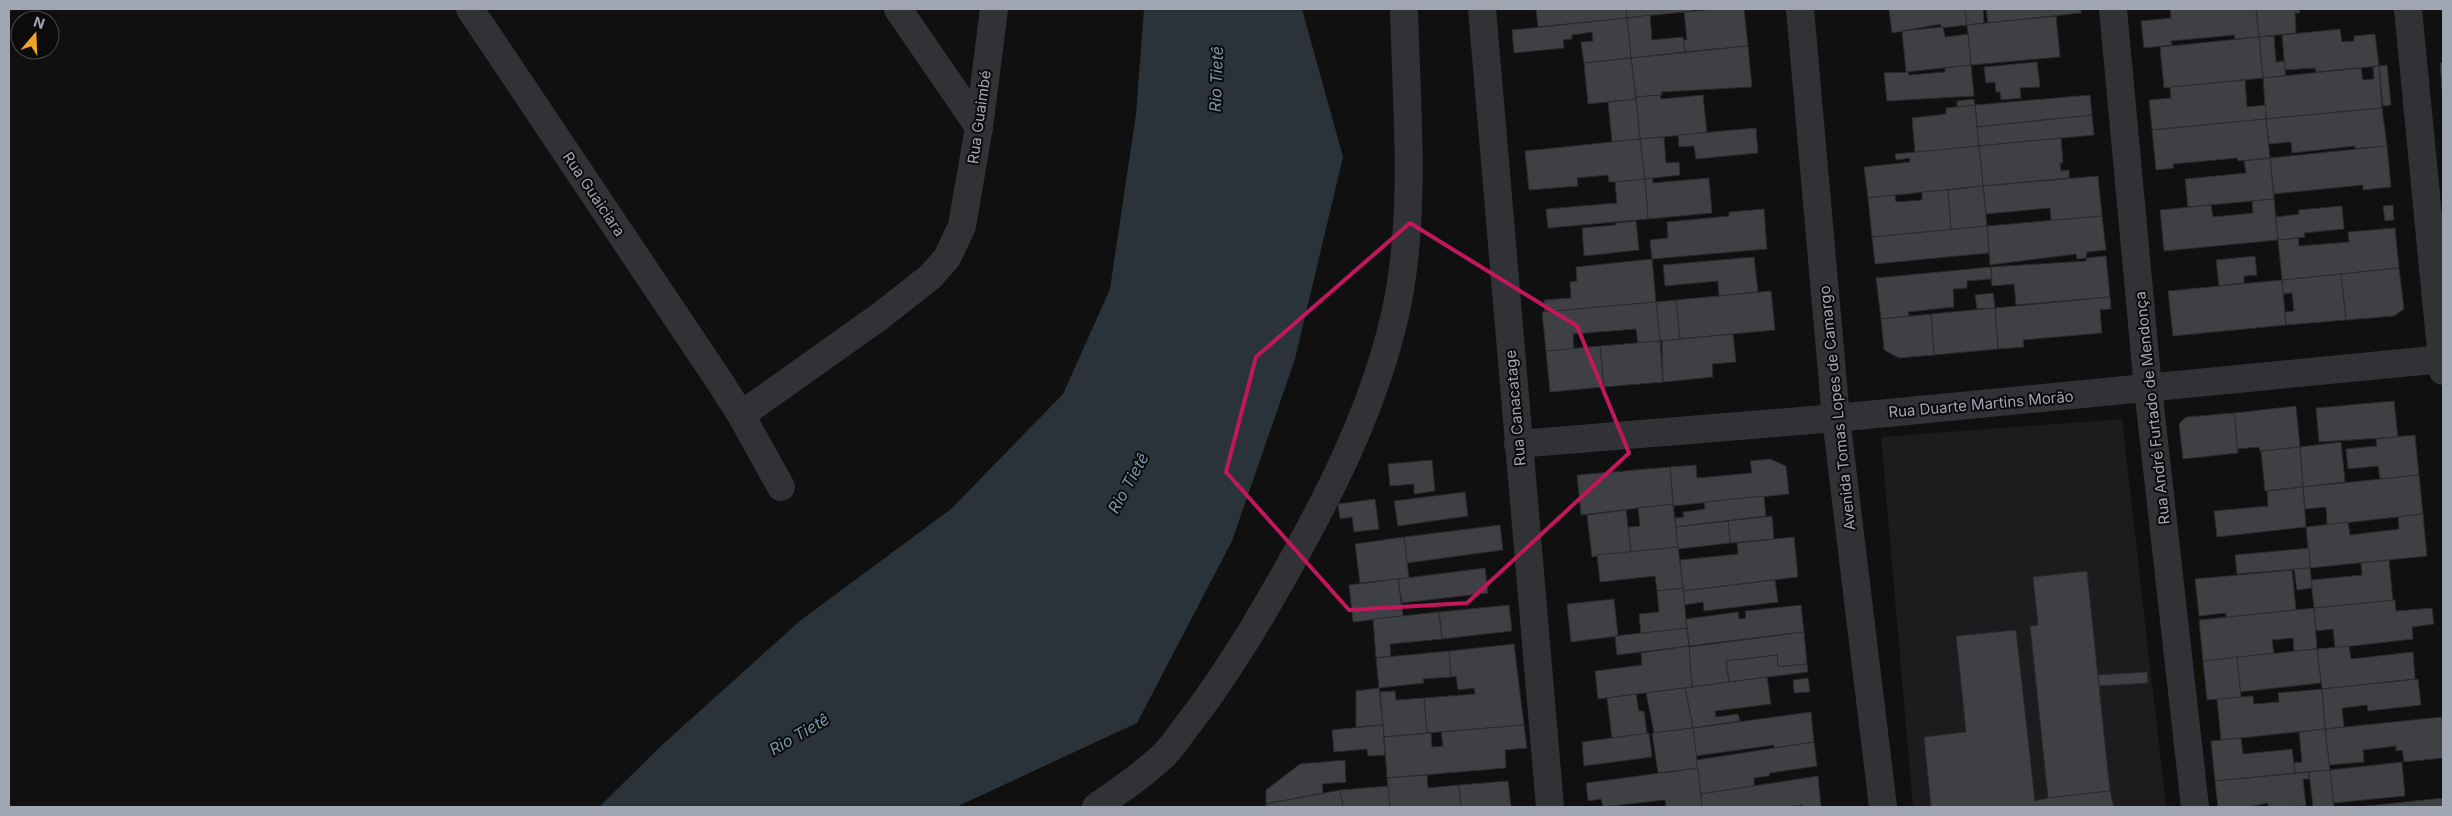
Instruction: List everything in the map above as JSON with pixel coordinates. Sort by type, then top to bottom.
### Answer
[{"type":"street","name":"Rua Guaiciara","points":[[470,9],[718,379],[741,415],[781,487]]},
{"type":"street","points":[[898,9],[979,127]]},
{"type":"street","name":"Rua Guaimbé","points":[[741,415],[879,317],[930,277],[947,258],[962,226],[979,127],[994,9]]},
{"type":"street","points":[[1096,807],[1164,755],[1219,686],[1319,514],[1371,394],[1390,335],[1403,270],[1407,225],[1404,9]]},
{"type":"street","name":"Rua Canacatage","points":[[1482,9],[1550,807]]},
{"type":"street","name":"Avenida Tomas Lopes de Camargo","points":[[1800,9],[1836,418],[1882,807]]},
{"type":"street","name":"Rua André Furtado de Mendonça","points":[[2113,9],[2148,388],[2196,807]]},
{"type":"street","points":[[2408,9],[2443,363]]},
{"type":"street","name":"Rua Duarte Martins Morão","points":[[1518,444],[1836,418],[2148,388],[2443,363]]},
{"type":"highlighted area","points":[[1410,223],[1577,326],[1629,453],[1467,603],[1349,610],[1226,472],[1256,357]]},
{"type":"shaded area","points":[[2122,419],[2166,807],[1913,807],[1881,437]]},
{"type":"water","name":"Rio Tietê","points":[[1144,9],[1302,9],[1343,157],[1295,359],[1232,541],[1137,723],[956,807],[599,807],[661,746],[801,620],[951,509],[1063,394],[1110,289],[1136,114]]},
{"type":"building","points":[[1536,9],[1626,9],[1627,18],[1538,27]]},
{"type":"building","points":[[1626,9],[1693,9],[1693,11],[1627,18]]},
{"type":"building","points":[[1744,9],[1748,46],[1685,52],[1683,40],[1687,40],[1684,12]]},
{"type":"building","points":[[1889,9],[1965,9],[1967,25],[1941,28],[1941,24],[1892,33]]},
{"type":"building","points":[[1965,9],[1983,9],[1984,23],[1967,25]]},
{"type":"building","points":[[1986,9],[2081,9],[2081,13],[1988,23]]},
{"type":"building","points":[[2170,9],[2256,9],[2259,37],[2235,39],[2234,35],[2171,41],[2172,45],[2144,48],[2141,21],[2171,18]]},
{"type":"building","points":[[2256,9],[2299,9],[2300,13],[2295,13],[2296,33],[2259,37]]},
{"type":"building","points":[[1650,15],[1652,40],[1683,37],[1685,52],[1631,58],[1627,18]]},
{"type":"building","points":[[2056,16],[2060,57],[1971,65],[1967,25]]},
{"type":"building","points":[[1627,18],[1631,58],[1584,63],[1581,42],[1593,41],[1592,32],[1572,35],[1572,39],[1563,40],[1564,48],[1514,53],[1512,30]]},
{"type":"building","points":[[1943,27],[1945,37],[1968,34],[1971,65],[1906,72],[1902,31]]},
{"type":"building","points":[[2340,29],[2342,42],[2354,41],[2354,36],[2375,34],[2379,66],[2316,72],[2315,68],[2285,70],[2282,35]]},
{"type":"building","points":[[2274,36],[2276,62],[2284,61],[2286,76],[2263,78],[2259,37]]},
{"type":"building","points":[[2259,37],[2263,78],[2164,88],[2160,47]]},
{"type":"building","points":[[1748,46],[1752,87],[1661,92],[1662,95],[1636,97],[1631,58]]},
{"type":"building","points":[[1631,58],[1636,99],[1588,104],[1584,63]]},
{"type":"building","points":[[2037,62],[2040,87],[2020,88],[2021,98],[2001,100],[2000,92],[1996,92],[1995,82],[1986,83],[1984,67]]},
{"type":"building","points":[[2440,63],[2443,63],[2443,90],[2442,90]]},
{"type":"building","points":[[1971,65],[1974,96],[1887,101],[1884,73],[1908,72],[1909,75],[1945,72],[1945,68]]},
{"type":"building","points":[[2387,65],[2391,105],[2383,106],[2379,66]]},
{"type":"building","points":[[2379,66],[2382,108],[2266,119],[2263,78],[2361,68],[2363,80],[2374,79],[2373,67]]},
{"type":"building","points":[[2245,80],[2247,107],[2266,105],[2266,119],[2152,130],[2149,100],[2171,98],[2170,87]]},
{"type":"building","points":[[1660,95],[1661,99],[1703,95],[1707,133],[1640,139],[1636,97]]},
{"type":"building","points":[[2090,95],[2092,115],[1977,127],[1975,105]]},
{"type":"building","points":[[1636,99],[1640,139],[1612,142],[1608,102]]},
{"type":"building","points":[[1974,99],[1975,105],[1957,107],[1957,101]]},
{"type":"building","points":[[1975,105],[1979,146],[1915,153],[1912,118],[1946,114],[1946,108]]},
{"type":"building","points":[[2382,108],[2387,146],[2355,149],[2355,146],[2292,153],[2291,142],[2269,144],[2266,119]]},
{"type":"building","points":[[2092,115],[2094,135],[1979,146],[1977,127]]},
{"type":"building","points":[[2266,119],[2270,158],[2238,161],[2237,158],[2173,164],[2174,168],[2156,170],[2152,130]]},
{"type":"building","points":[[1756,128],[1758,153],[1696,159],[1694,146],[1679,147],[1678,135]]},
{"type":"building","points":[[1664,137],[1666,163],[1679,162],[1680,175],[1645,179],[1640,139]]},
{"type":"building","points":[[2061,138],[2063,163],[2060,163],[2061,171],[2069,170],[2069,178],[1983,186],[1979,146]]},
{"type":"building","points":[[1640,139],[1645,179],[1609,182],[1608,175],[1577,178],[1578,186],[1529,190],[1525,151]]},
{"type":"building","points":[[1979,146],[1983,186],[1868,198],[1864,167],[1910,162],[1910,158],[1896,160],[1895,154]]},
{"type":"building","points":[[2387,146],[2391,187],[2363,190],[2363,185],[2274,194],[2270,158]]},
{"type":"building","points":[[2270,158],[2274,199],[2188,207],[2185,179],[2246,173],[2244,161]]},
{"type":"building","points":[[2098,176],[2102,216],[2051,221],[2050,208],[1986,214],[1983,186]]},
{"type":"building","points":[[1652,178],[1653,183],[1709,178],[1712,213],[1648,219],[1645,179]]},
{"type":"building","points":[[1645,179],[1648,219],[1548,228],[1546,209],[1617,203],[1615,182]]},
{"type":"building","points":[[1983,186],[1987,226],[1951,230],[1948,190]]},
{"type":"building","points":[[1948,190],[1951,230],[1872,237],[1868,198],[1895,195],[1896,202],[1922,200],[1922,192]]},
{"type":"building","points":[[2274,199],[2278,240],[2164,251],[2160,210],[2211,205],[2213,217],[2253,213],[2252,201]]},
{"type":"building","points":[[2393,205],[2394,220],[2385,221],[2383,206]]},
{"type":"building","points":[[2342,206],[2344,229],[2304,233],[2305,237],[2278,240],[2276,217],[2299,214],[2298,210]]},
{"type":"building","points":[[1764,209],[1767,249],[1652,259],[1650,240],[1668,238],[1667,222],[1729,216],[1729,212]]},
{"type":"building","points":[[2102,216],[2106,250],[2087,252],[2086,258],[2077,259],[2076,254],[1990,265],[1987,226]]},
{"type":"building","points":[[1636,221],[1639,250],[1584,256],[1582,228]]},
{"type":"building","points":[[1987,226],[1989,253],[1875,264],[1872,237]]},
{"type":"building","points":[[2395,228],[2399,268],[2282,280],[2278,240],[2298,238],[2299,246],[2349,242],[2348,232]]},
{"type":"building","points":[[2106,256],[2110,297],[2016,305],[2014,284],[1992,286],[1991,267],[2086,261],[2086,258]]},
{"type":"building","points":[[2255,256],[2257,275],[2244,276],[2244,283],[2219,286],[2216,260]]},
{"type":"building","points":[[1754,257],[1758,292],[1719,296],[1718,281],[1665,286],[1663,265]]},
{"type":"building","points":[[1652,259],[1656,302],[1545,312],[1544,300],[1571,298],[1570,282],[1577,281],[1576,267]]},
{"type":"building","points":[[1991,267],[1992,279],[1967,281],[1967,288],[1953,289],[1954,307],[1908,312],[1909,316],[1881,319],[1876,278]]},
{"type":"building","points":[[2399,268],[2404,309],[2394,316],[2346,320],[2341,274]]},
{"type":"building","points":[[2341,274],[2346,320],[2286,325],[2285,312],[2294,311],[2292,293],[2283,294],[2282,280]]},
{"type":"building","points":[[2282,280],[2286,325],[2173,336],[2168,291]]},
{"type":"building","points":[[1771,291],[1775,330],[1680,339],[1676,300]]},
{"type":"building","points":[[1993,293],[1995,308],[1977,309],[1975,295]]},
{"type":"building","points":[[2110,297],[2111,309],[2100,310],[2102,333],[2023,340],[2024,347],[1998,349],[1995,308]]},
{"type":"building","points":[[1676,300],[1680,339],[1660,341],[1656,302]]},
{"type":"building","points":[[1656,302],[1660,341],[1638,343],[1636,329],[1573,334],[1574,349],[1546,351],[1542,312]]},
{"type":"building","points":[[1995,308],[1998,349],[1934,355],[1931,314]]},
{"type":"building","points":[[1931,314],[1934,355],[1899,358],[1884,350],[1881,319]]},
{"type":"building","points":[[1733,334],[1736,362],[1712,364],[1713,377],[1663,382],[1662,341]]},
{"type":"building","points":[[1660,341],[1663,382],[1604,387],[1600,346]]},
{"type":"building","points":[[1600,346],[1604,387],[1550,392],[1546,351]]},
{"type":"building","points":[[2394,401],[2398,437],[2319,442],[2316,408]]},
{"type":"building","points":[[2296,406],[2300,447],[2260,451],[2259,447],[2237,449],[2234,413]]},
{"type":"building","points":[[2234,413],[2238,453],[2183,459],[2179,424],[2186,417]]},
{"type":"building","points":[[2415,435],[2419,475],[2380,479],[2378,466],[2348,469],[2346,449],[2377,446],[2376,439]]},
{"type":"building","points":[[2341,442],[2345,482],[2303,487],[2300,447]]},
{"type":"building","points":[[2300,447],[2303,487],[2265,491],[2261,451]]},
{"type":"building","points":[[1770,459],[1786,466],[1789,494],[1673,506],[1670,467],[1696,465],[1697,478],[1752,473],[1750,461]]},
{"type":"building","points":[[1432,460],[1435,491],[1414,494],[1414,484],[1390,486],[1388,464]]},
{"type":"building","points":[[1670,467],[1673,504],[1581,515],[1577,475]]},
{"type":"building","points":[[2419,475],[2423,514],[2327,525],[2326,507],[2305,509],[2303,487]]},
{"type":"building","points":[[2303,487],[2306,527],[2217,537],[2214,511],[2268,506],[2267,491]]},
{"type":"building","points":[[1465,492],[1468,516],[1398,526],[1394,501]]},
{"type":"building","points":[[1764,496],[1766,516],[1676,527],[1675,518],[1684,517],[1683,512],[1705,509],[1704,502]]},
{"type":"building","points":[[1375,499],[1379,529],[1354,532],[1352,517],[1340,519],[1338,504]]},
{"type":"building","points":[[1673,504],[1678,547],[1631,552],[1628,527],[1640,526],[1638,508]]},
{"type":"building","points":[[1626,510],[1631,552],[1592,557],[1587,515]]},
{"type":"building","points":[[2423,514],[2427,556],[2310,568],[2306,527],[2348,522],[2350,535],[2399,529],[2398,517]]},
{"type":"building","points":[[1772,516],[1774,539],[1730,543],[1728,521]]},
{"type":"building","points":[[1728,521],[1730,543],[1678,549],[1676,527]]},
{"type":"building","points":[[1500,525],[1503,550],[1407,563],[1404,537]]},
{"type":"building","points":[[1404,537],[1409,578],[1360,583],[1355,544]]},
{"type":"building","points":[[1794,537],[1798,577],[1683,591],[1680,560],[1738,554],[1737,543]]},
{"type":"building","points":[[1678,547],[1683,588],[1657,591],[1655,576],[1600,582],[1597,555]]},
{"type":"building","points":[[2309,548],[2310,568],[2237,574],[2235,555]]},
{"type":"building","points":[[2389,560],[2393,601],[2314,608],[2311,580],[2362,575],[2361,563]]},
{"type":"building","points":[[1485,568],[1488,593],[1402,603],[1398,579]]},
{"type":"building","points":[[2310,568],[2312,588],[2297,590],[2294,569]]},
{"type":"building","points":[[2292,570],[2296,610],[2226,618],[2226,613],[2199,616],[2195,579]]},
{"type":"building","points":[[2087,571],[2110,791],[2048,798],[2030,626],[2038,625],[2033,577]]},
{"type":"building","points":[[1398,579],[1403,616],[1353,622],[1349,585]]},
{"type":"building","points":[[1775,580],[1778,602],[1704,611],[1703,602],[1684,605],[1683,591]]},
{"type":"building","points":[[1683,588],[1687,628],[1641,634],[1639,614],[1659,612],[1657,591]]},
{"type":"building","points":[[1614,599],[1618,636],[1571,642],[1567,604]]},
{"type":"building","points":[[2395,600],[2396,611],[2432,608],[2434,624],[2412,627],[2413,639],[2335,648],[2333,629],[2316,631],[2314,608]]},
{"type":"building","points":[[1509,605],[1512,631],[1442,639],[1439,612]]},
{"type":"building","points":[[1801,605],[1804,632],[1689,646],[1686,619],[1738,612],[1739,619],[1746,618],[1745,611]]},
{"type":"building","points":[[2314,608],[2317,649],[2294,651],[2293,638],[2272,640],[2274,654],[2203,661],[2199,620]]},
{"type":"building","points":[[1439,612],[1442,639],[1390,644],[1391,656],[1376,658],[1373,619]]},
{"type":"building","points":[[1687,628],[1689,646],[1617,655],[1615,636]]},
{"type":"building","points":[[2016,630],[2035,801],[2110,791],[2114,807],[1931,807],[1924,737],[1966,732],[1956,636]]},
{"type":"building","points":[[1804,632],[1807,664],[1778,667],[1777,655],[1726,661],[1729,682],[1692,687],[1689,647]]},
{"type":"building","points":[[1514,644],[1524,725],[1427,733],[1424,698],[1475,694],[1474,688],[1458,690],[1456,676],[1451,677],[1449,651]]},
{"type":"building","points":[[1689,646],[1692,687],[1598,699],[1595,671],[1642,665],[1641,653]]},
{"type":"building","points":[[2349,646],[2351,659],[2413,652],[2415,679],[2322,689],[2317,649]]},
{"type":"building","points":[[2317,649],[2321,683],[2240,692],[2237,657]]},
{"type":"building","points":[[1449,651],[1451,677],[1423,679],[1424,683],[1379,688],[1376,658]]},
{"type":"building","points":[[1777,655],[1778,667],[1807,664],[1808,672],[1729,682],[1726,661]]},
{"type":"building","points":[[2237,657],[2241,697],[2207,700],[2203,661]]},
{"type":"building","points":[[2147,672],[2148,683],[2099,686],[2098,675]]},
{"type":"building","points":[[1767,677],[1771,704],[1715,711],[1716,717],[1738,714],[1740,721],[1693,728],[1685,688]]},
{"type":"building","points":[[1808,678],[1810,692],[1794,693],[1793,680]]},
{"type":"building","points":[[2418,679],[2421,705],[2368,711],[2367,705],[2342,708],[2344,727],[2325,729],[2322,689]]},
{"type":"building","points":[[1379,688],[1383,725],[1356,727],[1356,691]]},
{"type":"building","points":[[1685,688],[1693,728],[1654,733],[1646,693]]},
{"type":"building","points":[[2322,689],[2325,729],[2221,740],[2217,699],[2253,696],[2254,704],[2279,702],[2278,693]]},
{"type":"building","points":[[1395,691],[1396,700],[1424,698],[1427,733],[1384,737],[1380,692]]},
{"type":"building","points":[[1636,694],[1639,711],[1644,711],[1647,734],[1612,738],[1607,698]]},
{"type":"building","points":[[1811,712],[1814,742],[1774,748],[1774,745],[1696,756],[1693,728]]},
{"type":"building","points":[[2442,717],[2443,758],[2404,762],[2402,750],[2396,751],[2396,746],[2363,750],[2364,762],[2329,765],[2325,729]]},
{"type":"building","points":[[1383,725],[1385,755],[1368,756],[1367,749],[1334,752],[1332,730]]},
{"type":"building","points":[[1524,725],[1527,748],[1505,750],[1506,768],[1387,778],[1384,737],[1431,733],[1432,747],[1443,746],[1441,732]]},
{"type":"building","points":[[1693,728],[1698,768],[1658,773],[1652,733]]},
{"type":"building","points":[[2325,729],[2330,770],[2295,773],[2293,763],[2302,762],[2299,732]]},
{"type":"building","points":[[1649,733],[1652,757],[1584,766],[1582,742]]},
{"type":"building","points":[[2241,738],[2243,754],[2292,749],[2295,773],[2215,781],[2211,741]]},
{"type":"building","points":[[1814,742],[1817,766],[1770,773],[1769,776],[1754,778],[1754,786],[1701,794],[1696,760]]},
{"type":"building","points":[[1345,760],[1346,782],[1322,784],[1323,793],[1266,804],[1266,790],[1300,764]]},
{"type":"building","points":[[2402,762],[2405,796],[2333,803],[2330,770]]},
{"type":"building","points":[[1698,768],[1702,807],[1666,807],[1665,800],[1603,807],[1601,799],[1588,801],[1586,783]]},
{"type":"building","points":[[2330,770],[2334,807],[2313,807],[2309,772]]},
{"type":"building","points":[[2309,772],[2309,779],[2303,779],[2306,806],[2268,807],[2268,803],[2247,807],[2218,807],[2215,781]]},
{"type":"building","points":[[1427,775],[1428,788],[1459,785],[1461,807],[1390,807],[1387,778]]},
{"type":"building","points":[[1818,776],[1821,807],[1803,807],[1802,805],[1787,807],[1702,807],[1701,794]]},
{"type":"building","points":[[1508,781],[1511,807],[1461,807],[1459,785]]},
{"type":"building","points":[[1388,786],[1390,807],[1343,807],[1340,790]]},
{"type":"building","points":[[1340,790],[1343,807],[1266,807],[1266,804]]},
{"type":"building","points":[[2443,798],[2443,807],[2357,807]]}]
